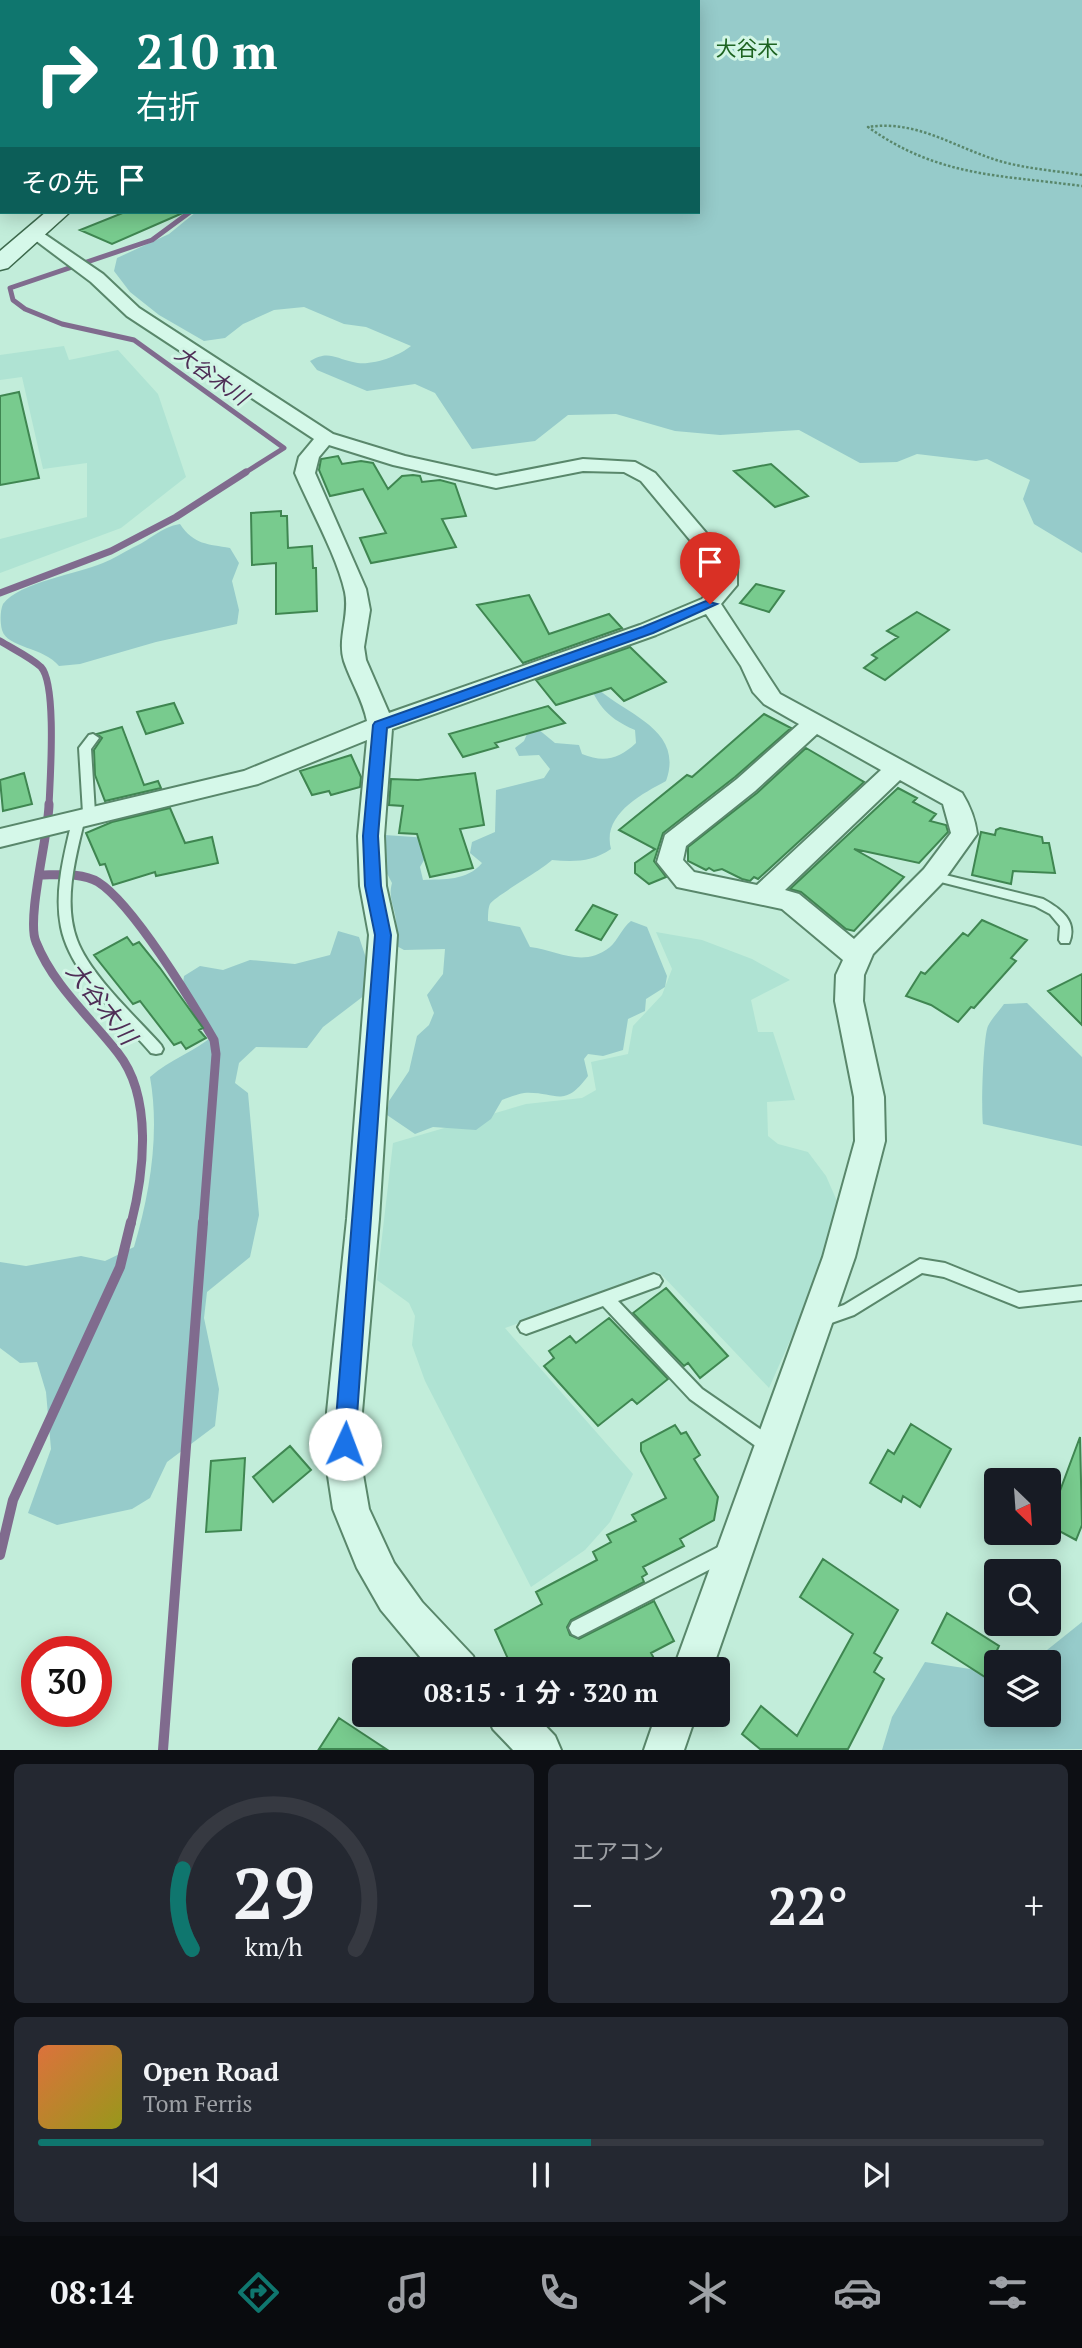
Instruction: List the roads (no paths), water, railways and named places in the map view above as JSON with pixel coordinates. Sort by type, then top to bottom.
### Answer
[{"type":"main road","points":[[0,263],[37,234],[57,214]]},
{"type":"street","points":[[0,838],[249,778],[380,725],[648,630],[710,604],[726,585],[726,569],[648,477],[628,466],[583,465],[496,482],[400,461],[326,438],[133,312],[78,264],[37,234]]},
{"type":"street","points":[[326,438],[312,450],[306,460],[305,473],[355,589],[359,610],[353,647],[355,660],[376,706],[380,725],[371,836],[373,886],[383,935],[346,1396],[346,1479],[351,1508],[376,1568],[420,1633],[445,1657]]},
{"type":"street","points":[[696,1657],[839,1257],[870,1141],[869,1097],[849,1001],[850,975],[857,956],[933,876],[964,834],[963,822],[953,799],[772,699],[761,687],[752,666],[710,604]]},
{"type":"street","points":[[815,723],[746,785],[674,842],[670,862],[687,880],[790,901],[857,956]]},
{"type":"street","points":[[764,894],[897,769]]},
{"type":"street","points":[[520,1727],[541,1749]]},
{"type":"street","points":[[664,1749],[672,1727]]},
{"type":"lane","points":[[93,738],[85,748],[89,813],[76,821],[68,867],[69,938],[82,960],[156,1049]]},
{"type":"lane","points":[[933,876],[1039,902],[1054,911],[1066,925],[1065,940]]},
{"type":"lane","points":[[816,1322],[849,1310],[920,1266],[945,1270],[1019,1300],[1082,1293]]},
{"type":"lane","points":[[526,1327],[654,1280]]},
{"type":"lane","points":[[606,1298],[696,1394],[770,1447]]},
{"type":"lane","points":[[578,1628],[734,1548]]},
{"type":"waterway","name":"大谷木川","points":[[187,214],[152,240],[10,288],[13,300],[25,309],[62,324],[134,340],[284,448],[243,474]]},
{"type":"waterway","name":"大谷木川","points":[[0,593],[111,551],[176,517],[246,472]]},
{"type":"waterway","name":"大谷木川","points":[[0,641],[37,663],[46,677],[51,712],[49,806]]},
{"type":"waterway","name":"大谷木川","points":[[39,875],[49,804]]},
{"type":"waterway","points":[[39,875],[85,877],[98,882],[112,894],[161,955],[214,1040],[216,1054],[203,1224]]},
{"type":"waterway","name":"大谷木川","points":[[39,875],[34,931],[43,958],[73,1000],[118,1053],[137,1091],[143,1136],[142,1159],[131,1224]]},
{"type":"waterway","name":"大谷木川","points":[[0,1555],[13,1500],[120,1267],[131,1222]]},
{"type":"waterway","points":[[163,1750],[203,1222]]},
{"type":"district","name":"大谷木","points":[[747,48]]}]
